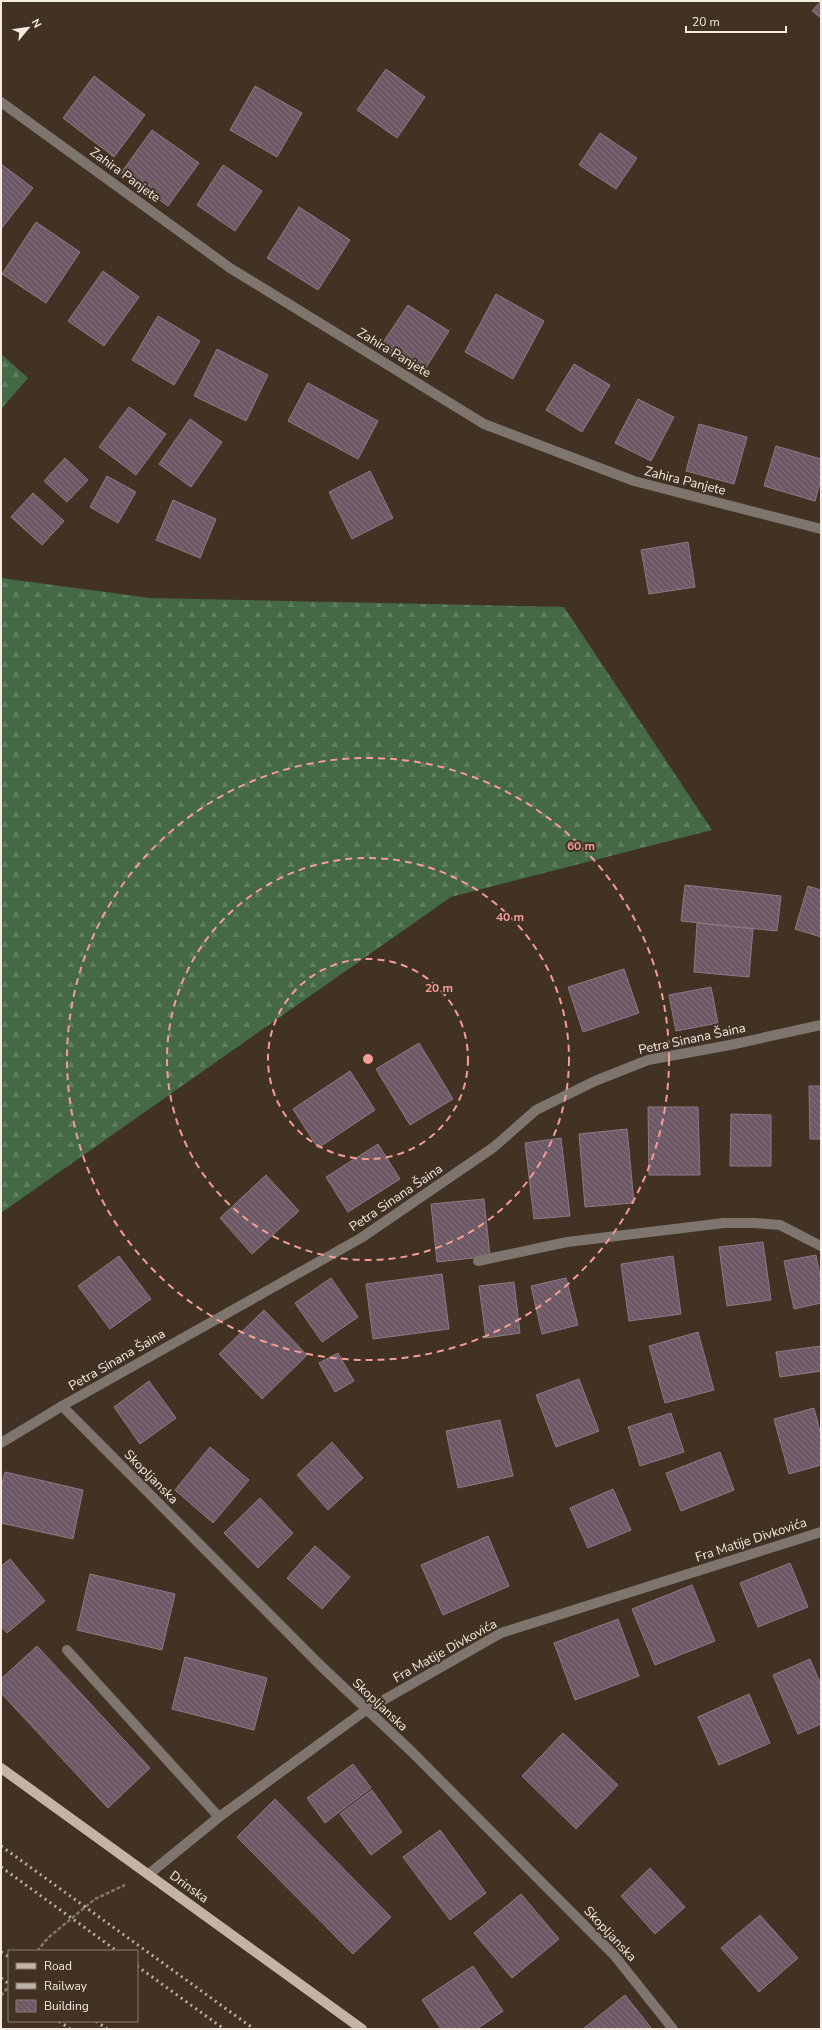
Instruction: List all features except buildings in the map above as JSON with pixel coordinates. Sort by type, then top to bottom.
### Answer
[{"type":"main road","name":"Drinska","points":[[1,1768],[362,2029]]},
{"type":"street","name":"Zahira Panjete","points":[[1,102],[230,268],[484,424],[634,481],[821,529]]},
{"type":"street","name":"Petra Sinana Šaina","points":[[1,1443],[62,1406],[361,1238],[494,1147],[536,1110],[595,1081],[648,1060],[730,1045],[821,1025]]},
{"type":"street","points":[[478,1261],[567,1242],[724,1223],[780,1225],[821,1246]]},
{"type":"street","name":"Skopljanska","points":[[62,1406],[366,1710],[412,1752],[614,1955],[673,2029]]},
{"type":"street","name":"Fra Matije Divkovića","points":[[149,1874],[219,1817],[366,1710],[501,1633],[821,1532]]},
{"type":"street","points":[[67,1650],[219,1817]]},
{"type":"path","points":[[39,1950],[49,1937],[95,1899],[149,1874]]},
{"type":"path","points":[[1,1996],[8,1987]]},
{"type":"green space","points":[[1,354],[28,378],[1,409]]},
{"type":"green space","points":[[1,578],[150,598],[564,607],[712,830],[451,897],[1,1213]]},
{"type":"railway","points":[[1,1846],[254,2029]]},
{"type":"railway","points":[[1,1867],[116,1950]]},
{"type":"railway","points":[[1,1952],[8,1956]]},
{"type":"railway","points":[[138,1967],[224,2029]]},
{"type":"railway","points":[[1,1978],[8,1983]]},
{"type":"railway","points":[[60,2022],[70,2029]]},
{"type":"railway","points":[[97,2022],[107,2029]]}]
